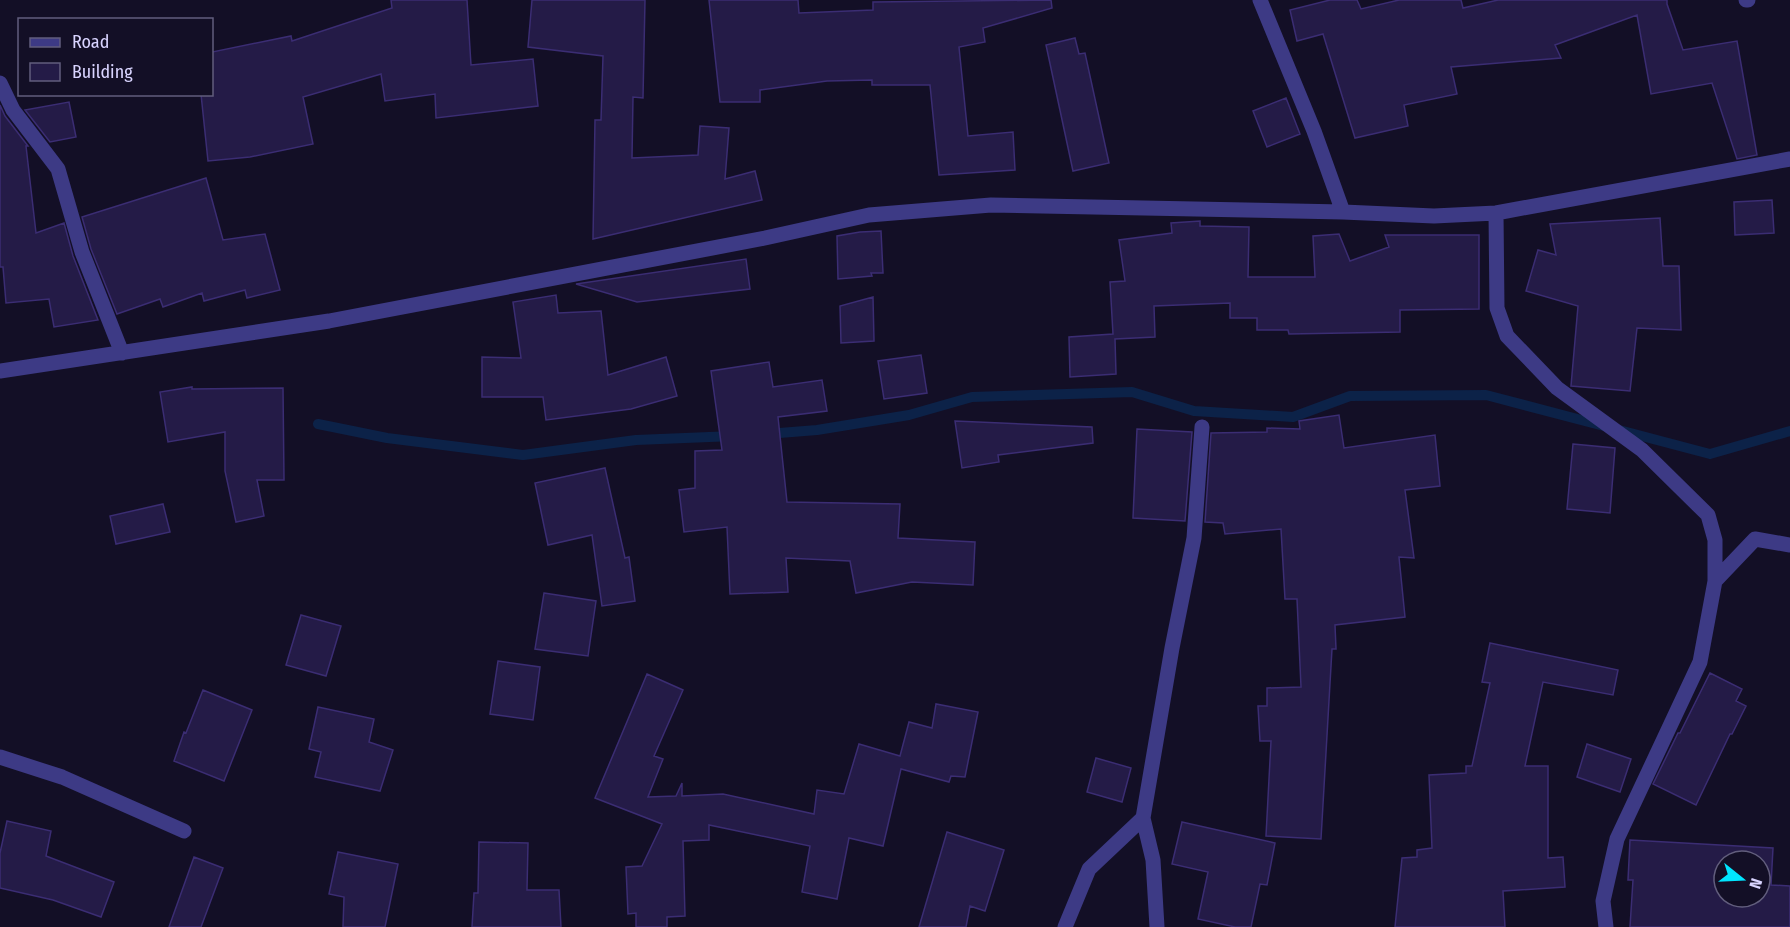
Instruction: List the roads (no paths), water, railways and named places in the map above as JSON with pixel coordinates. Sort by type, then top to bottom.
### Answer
[{"type":"street","points":[[1260,0],[1314,131],[1343,212]]},
{"type":"street","points":[[0,83],[13,110],[58,169],[82,252],[122,353]]},
{"type":"street","points":[[0,370],[329,321],[743,242],[868,215],[992,205],[1434,216],[1496,213],[1790,159]]},
{"type":"street","points":[[1496,213],[1497,308],[1507,336],[1557,388],[1642,450],[1708,515],[1715,540],[1715,581],[1700,662],[1617,839],[1603,901],[1606,927]]},
{"type":"street","points":[[1157,927],[1153,860],[1143,818],[1172,648],[1194,538],[1202,427]]},
{"type":"street","points":[[1715,581],[1755,539],[1790,545]]},
{"type":"street","points":[[0,757],[62,777],[184,831]]},
{"type":"street","points":[[1065,927],[1089,869],[1143,818]]},
{"type":"waterway","points":[[767,434],[817,430],[909,415],[972,397],[1132,392],[1194,411],[1293,417],[1350,396],[1486,395],[1604,426]]},
{"type":"waterway","points":[[318,424],[387,438],[523,455],[636,440],[734,436]]},
{"type":"waterway","points":[[1619,430],[1710,454],[1790,431]]}]
